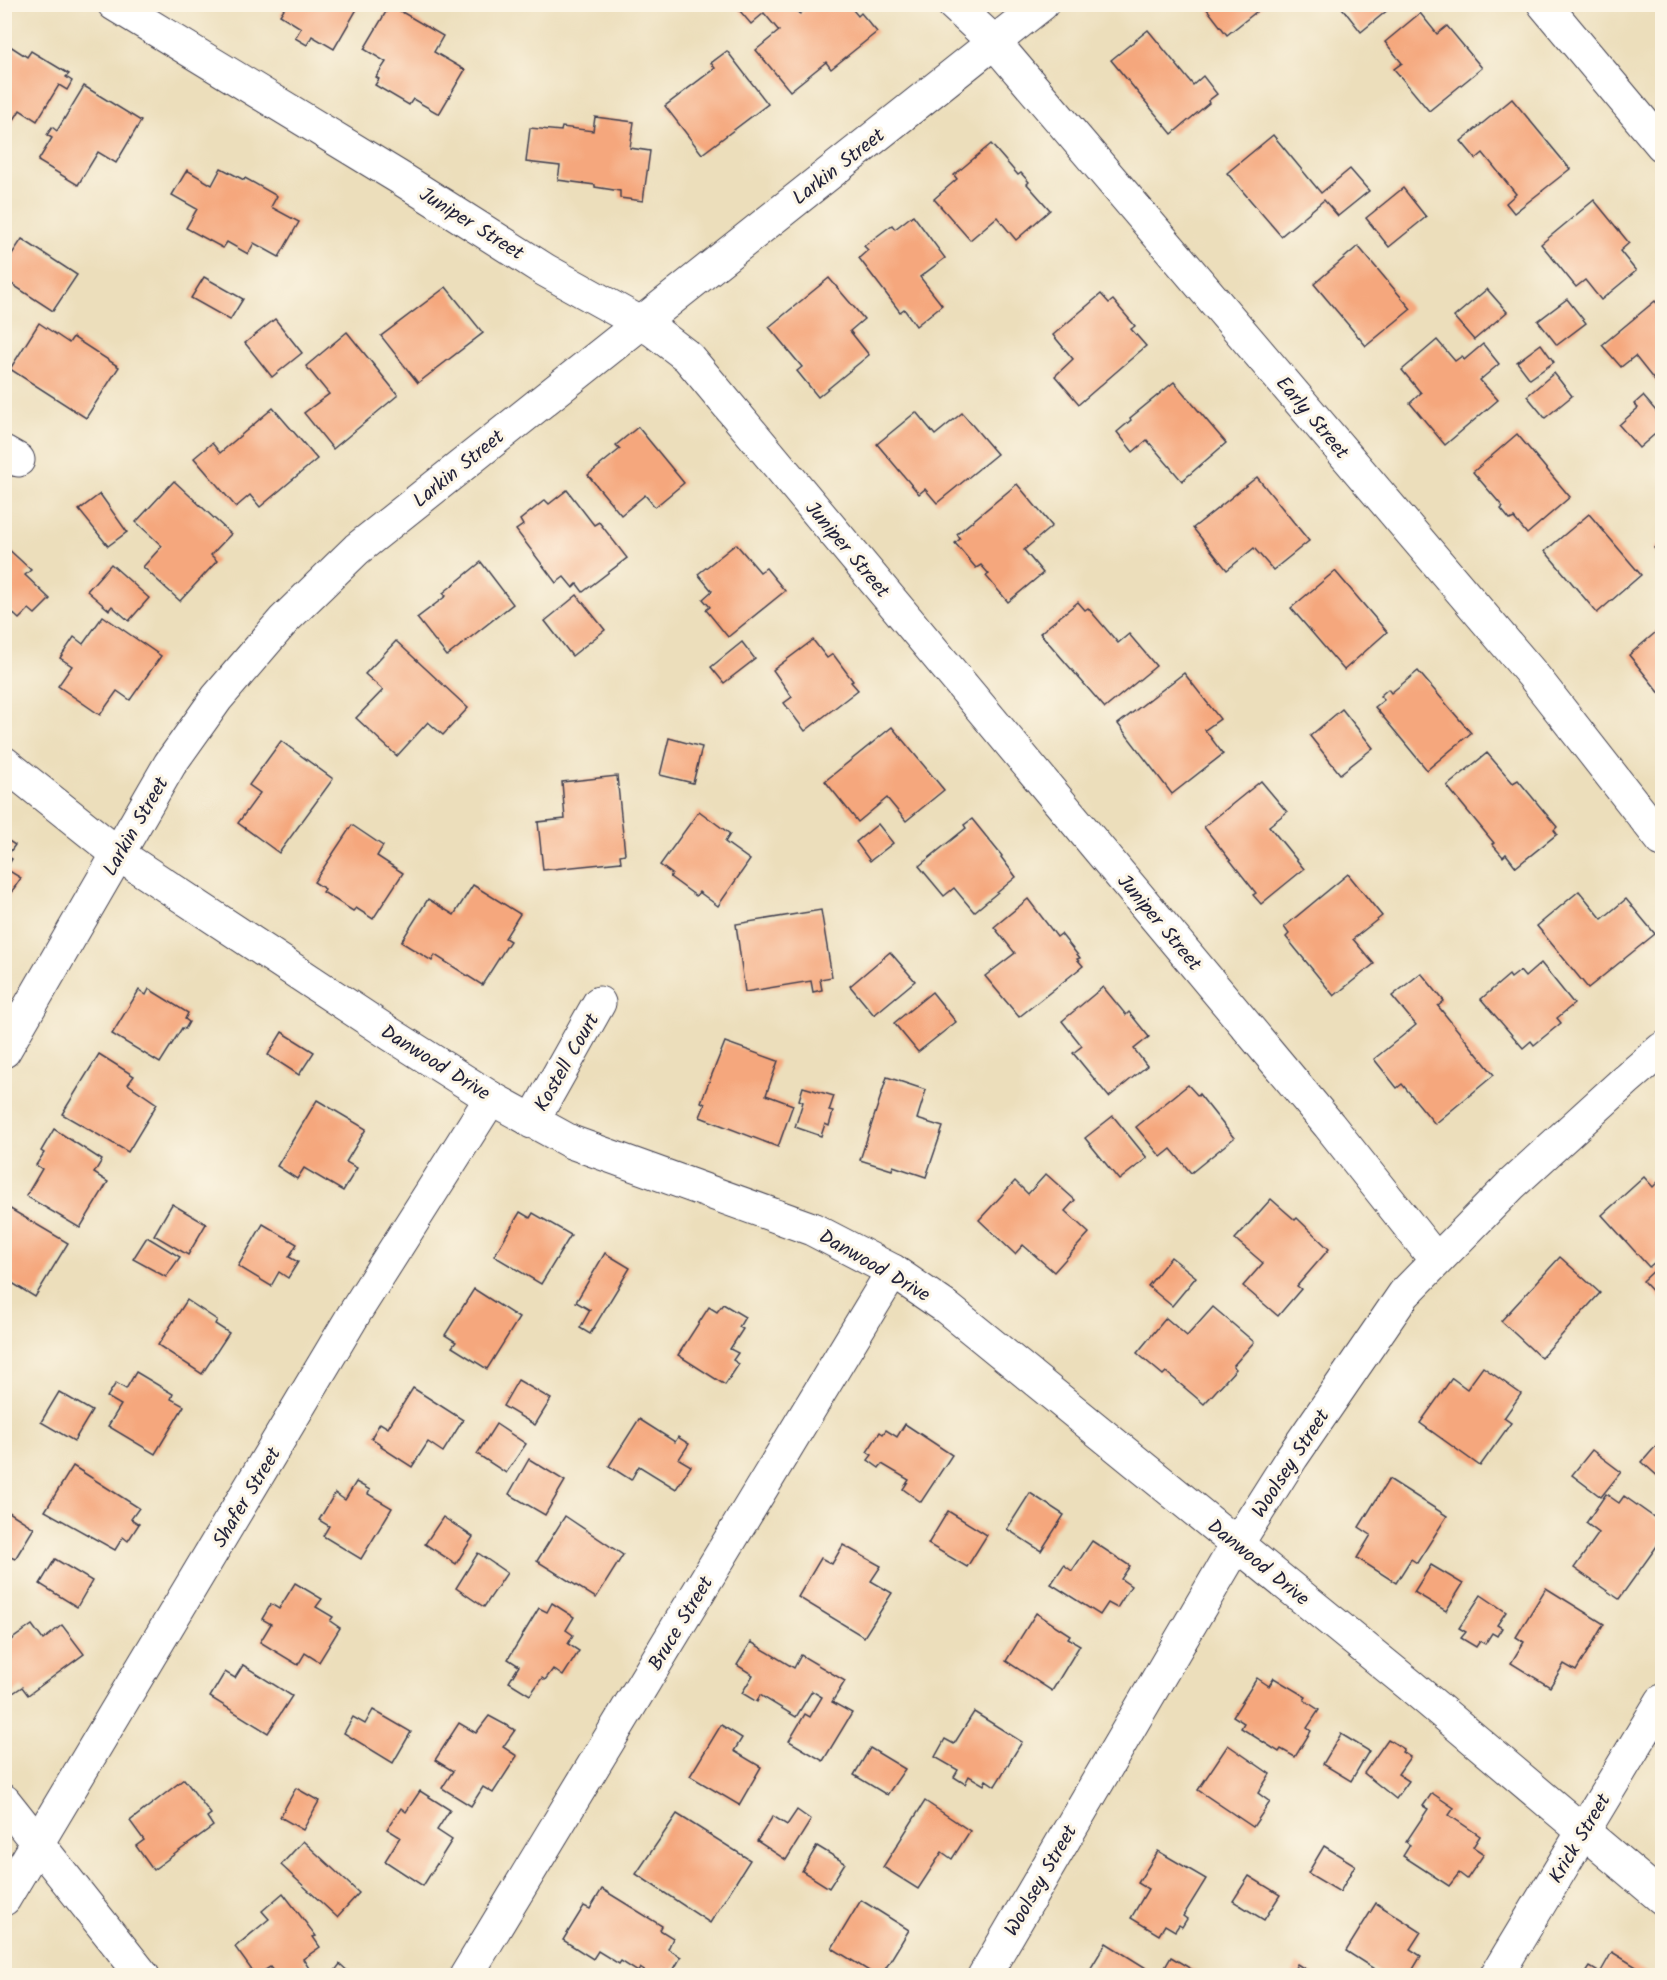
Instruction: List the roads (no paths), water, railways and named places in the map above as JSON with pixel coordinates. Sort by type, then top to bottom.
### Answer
[{"type":"street","name":"Juniper Street","points":[[114,4],[400,178],[545,270],[653,330],[688,357],[1329,1125],[1437,1260]]},
{"type":"street","name":"Early Street","points":[[953,4],[994,42],[1532,674],[1662,840]]},
{"type":"street","name":"Larkin Street","points":[[4,1051],[170,764],[217,698],[284,620],[357,549],[1042,4]]},
{"type":"street","points":[[1544,4],[1662,145]]},
{"type":"street","name":"Danwood Drive","points":[[4,763],[118,854],[382,1029],[532,1122],[571,1142],[812,1229],[893,1271],[948,1308],[1410,1685],[1662,1898]]},
{"type":"street","name":"Kostell Court","points":[[532,1122],[599,1003]]},
{"type":"street","name":"Woolsey Street","points":[[984,1976],[1237,1544],[1292,1457],[1404,1294],[1512,1184],[1662,1049]]},
{"type":"street","name":"Shafer Street","points":[[4,1899],[354,1314],[491,1098]]},
{"type":"street","name":"Bruce Street","points":[[466,1976],[893,1271]]},
{"type":"street","name":"Krick Street","points":[[1496,1976],[1662,1701]]},
{"type":"street","points":[[4,1801],[143,1976]]}]
